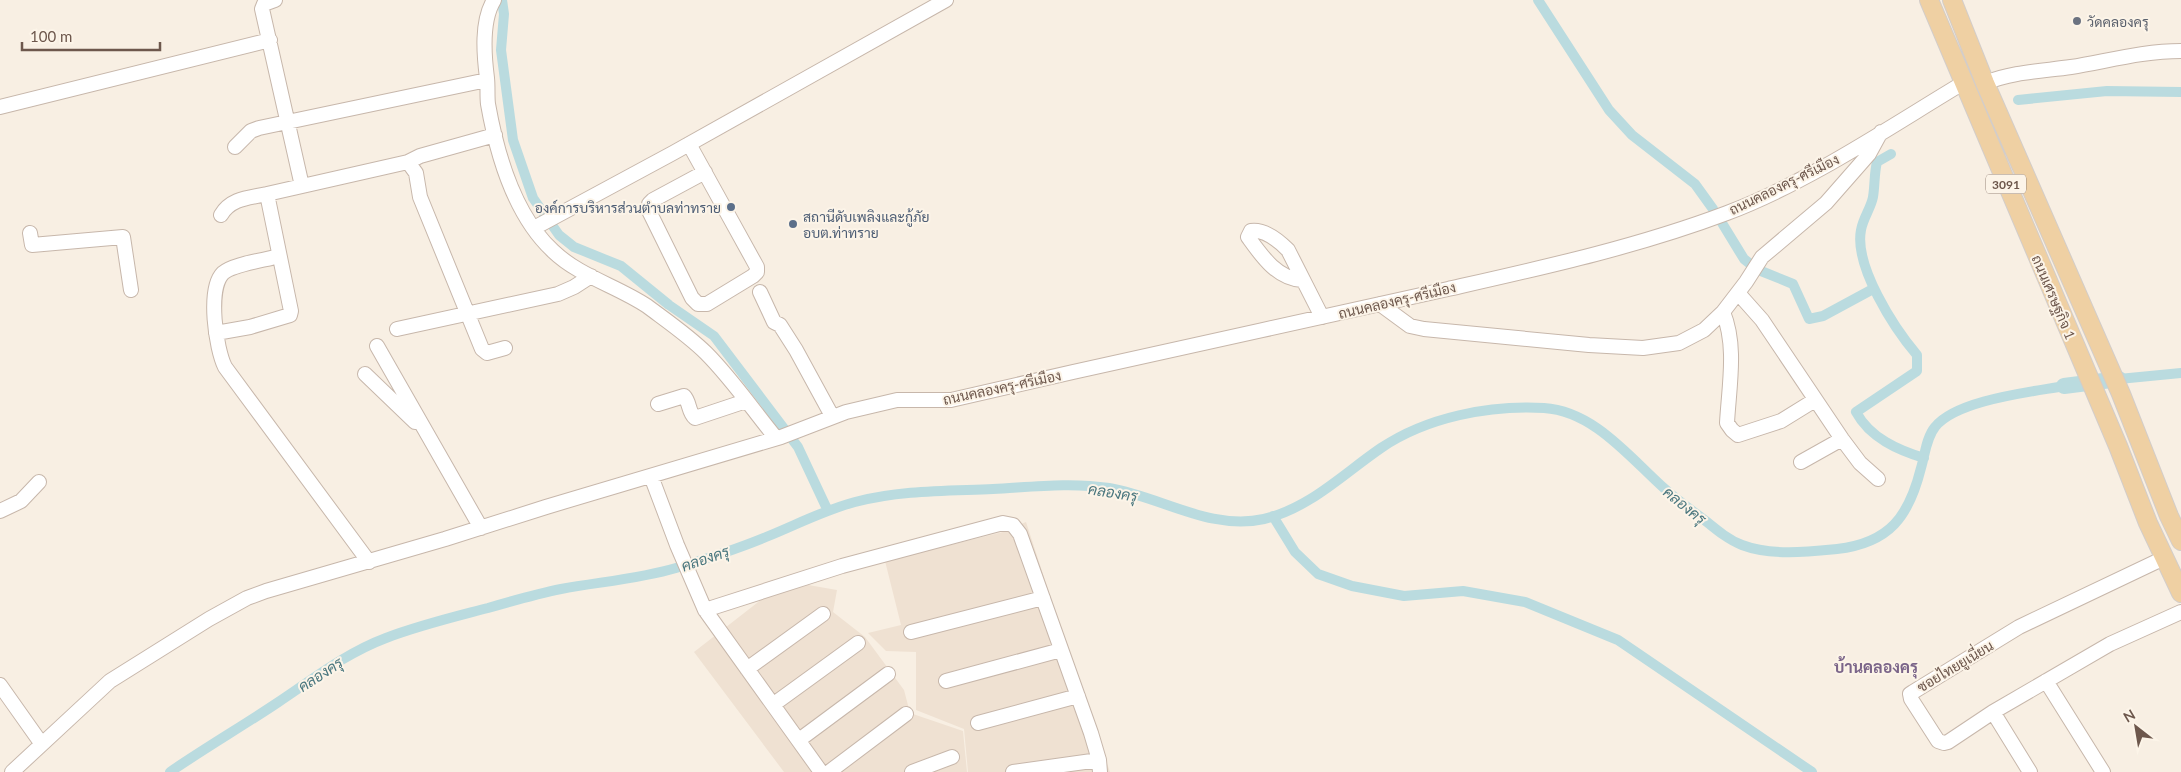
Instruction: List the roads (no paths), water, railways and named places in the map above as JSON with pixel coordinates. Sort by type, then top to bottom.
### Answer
[{"type":"main road","name":"ถนนเศรษฐกิจ 1","points":[[1929,0],[2148,523],[2181,593]]},
{"type":"main road","name":"ถนนเศรษฐกิจ 1","points":[[1952,0],[1985,83],[2119,390],[2169,516],[2181,541]]},
{"type":"street","points":[[275,0],[264,4],[262,9],[302,186]]},
{"type":"street","points":[[536,227],[946,0]]},
{"type":"street","points":[[493,2],[484,36],[488,102],[495,135],[518,203],[552,251],[566,262],[646,306],[694,342],[725,374],[746,401],[779,437]]},
{"type":"street","points":[[0,107],[270,40]]},
{"type":"street","points":[[1985,83],[1998,77],[2075,66],[2145,53],[2181,51]]},
{"type":"street","points":[[234,148],[251,131],[286,121],[487,80]]},
{"type":"street","name":"ถนนคลองครุ-ศรีเมือง","points":[[12,772],[41,743],[110,681],[216,614],[266,591],[369,562],[779,437],[832,416],[897,400],[951,400],[960,398],[1555,264],[1704,221],[1752,202],[1820,168],[1963,83]]},
{"type":"street","points":[[1380,304],[1410,326],[1424,329],[1589,345],[1643,348],[1679,343],[1704,330],[1723,312],[1762,258],[1826,203],[1847,181],[1869,154],[1882,132]]},
{"type":"street","points":[[221,215],[228,205],[235,201],[408,162],[420,156],[495,135]]},
{"type":"street","points":[[689,144],[757,267],[757,272],[753,276],[707,304],[698,304],[692,298],[649,211],[649,204],[704,172]]},
{"type":"street","points":[[408,162],[416,173],[420,197],[484,352],[505,348]]},
{"type":"street","points":[[216,333],[250,327],[290,315],[291,305],[267,194]]},
{"type":"street","points":[[30,233],[32,246],[123,237],[131,290]]},
{"type":"street","points":[[279,256],[234,268],[224,272],[219,280],[216,290],[216,333],[220,358],[369,562]]},
{"type":"street","points":[[397,329],[558,294],[574,287],[590,276]]},
{"type":"street","points":[[1302,280],[1322,317]]},
{"type":"street","points":[[760,292],[774,322],[780,325],[796,350],[832,416]]},
{"type":"street","points":[[1738,293],[1762,320],[1815,400],[1860,463],[1878,479]]},
{"type":"street","points":[[1723,312],[1731,347],[1727,423],[1732,430],[1738,435],[1781,421],[1815,400]]},
{"type":"street","points":[[377,346],[482,528]]},
{"type":"street","points":[[365,374],[398,407],[424,429]]},
{"type":"street","points":[[658,404],[684,396],[687,399],[691,414],[695,418],[746,401]]},
{"type":"street","points":[[1801,462],[1842,439]]},
{"type":"street","points":[[651,476],[693,585],[705,610],[821,772]]},
{"type":"street","points":[[0,511],[21,500],[39,482]]},
{"type":"street","points":[[705,610],[842,566],[1003,523],[1013,526],[1020,534],[1078,696],[1100,766],[1013,772]]},
{"type":"street","name":"ซอยไทยยูเนี่ยน","points":[[2164,558],[2019,627],[1910,694],[1938,741],[1944,744],[1993,712],[2110,644],[2181,612]]},
{"type":"street","points":[[911,632],[1043,598]]},
{"type":"street","points":[[747,669],[823,614]]},
{"type":"street","points":[[774,704],[858,643]]},
{"type":"street","points":[[946,681],[1061,650]]},
{"type":"street","points":[[799,740],[888,674]]},
{"type":"street","points":[[2046,681],[2103,772]]},
{"type":"street","points":[[0,685],[41,743]]},
{"type":"street","points":[[978,723],[1078,696]]},
{"type":"street","points":[[1993,712],[2030,772]]},
{"type":"street","points":[[829,772],[906,714]]},
{"type":"street","points":[[912,772],[952,757]]},
{"type":"waterway","points":[[502,0],[504,14],[501,50],[513,140],[533,198],[559,235],[574,247],[621,266],[669,305],[714,336],[798,447],[828,511]]},
{"type":"waterway","points":[[1538,0],[1609,110],[1632,135],[1695,184],[1713,209]]},
{"type":"waterway","points":[[2018,100],[2107,91],[2181,92]]},
{"type":"waterway","points":[[1891,154],[1877,162],[1873,197],[1862,226],[1860,245],[1864,261],[1878,296],[1887,313],[1917,355],[1917,371],[1856,412],[1877,436],[1895,447],[1924,458]]},
{"type":"waterway","points":[[1722,223],[1744,259],[1749,263]]},
{"type":"waterway","points":[[1756,269],[1793,284],[1809,319],[1823,316],[1873,289]]},
{"type":"waterway","name":"คลองครุ","points":[[2119,379],[2181,373]]},
{"type":"waterway","points":[[2064,386],[2119,379]]},
{"type":"waterway","name":"คลองครุ","points":[[170,772],[330,667],[357,651],[386,638],[542,593],[648,575],[676,568],[744,546],[832,509],[872,498],[924,492],[1080,485],[1129,492],[1205,517],[1244,521],[1264,519],[1281,514],[1311,499],[1381,448],[1418,428],[1459,415],[1480,411],[1544,408],[1562,411],[1595,427],[1625,451],[1675,498],[1719,532],[1737,543],[1765,551],[1777,552],[1837,549],[1871,541],[1894,524],[1910,500],[1932,431],[1945,418],[1959,410],[1976,404],[2014,394],[2064,386]]},
{"type":"waterway","name":"คลองครุ","points":[[1273,516],[1295,552],[1318,574],[1352,586],[1404,596],[1463,591],[1525,602],[1618,640],[1812,772]]},
{"type":"place","name":"วัดคลองครุ","points":[[2077,21]]},
{"type":"place","name":"องค์การบริหารส่วนตำบลท่าทราย","points":[[731,207]]},
{"type":"place","name":"สถานีดับเพลิงและกู้ภัย อบต.ท่าทราย","points":[[793,224]]},
{"type":"district","name":"บ้านคลองครุ","points":[[1876,666]]}]
